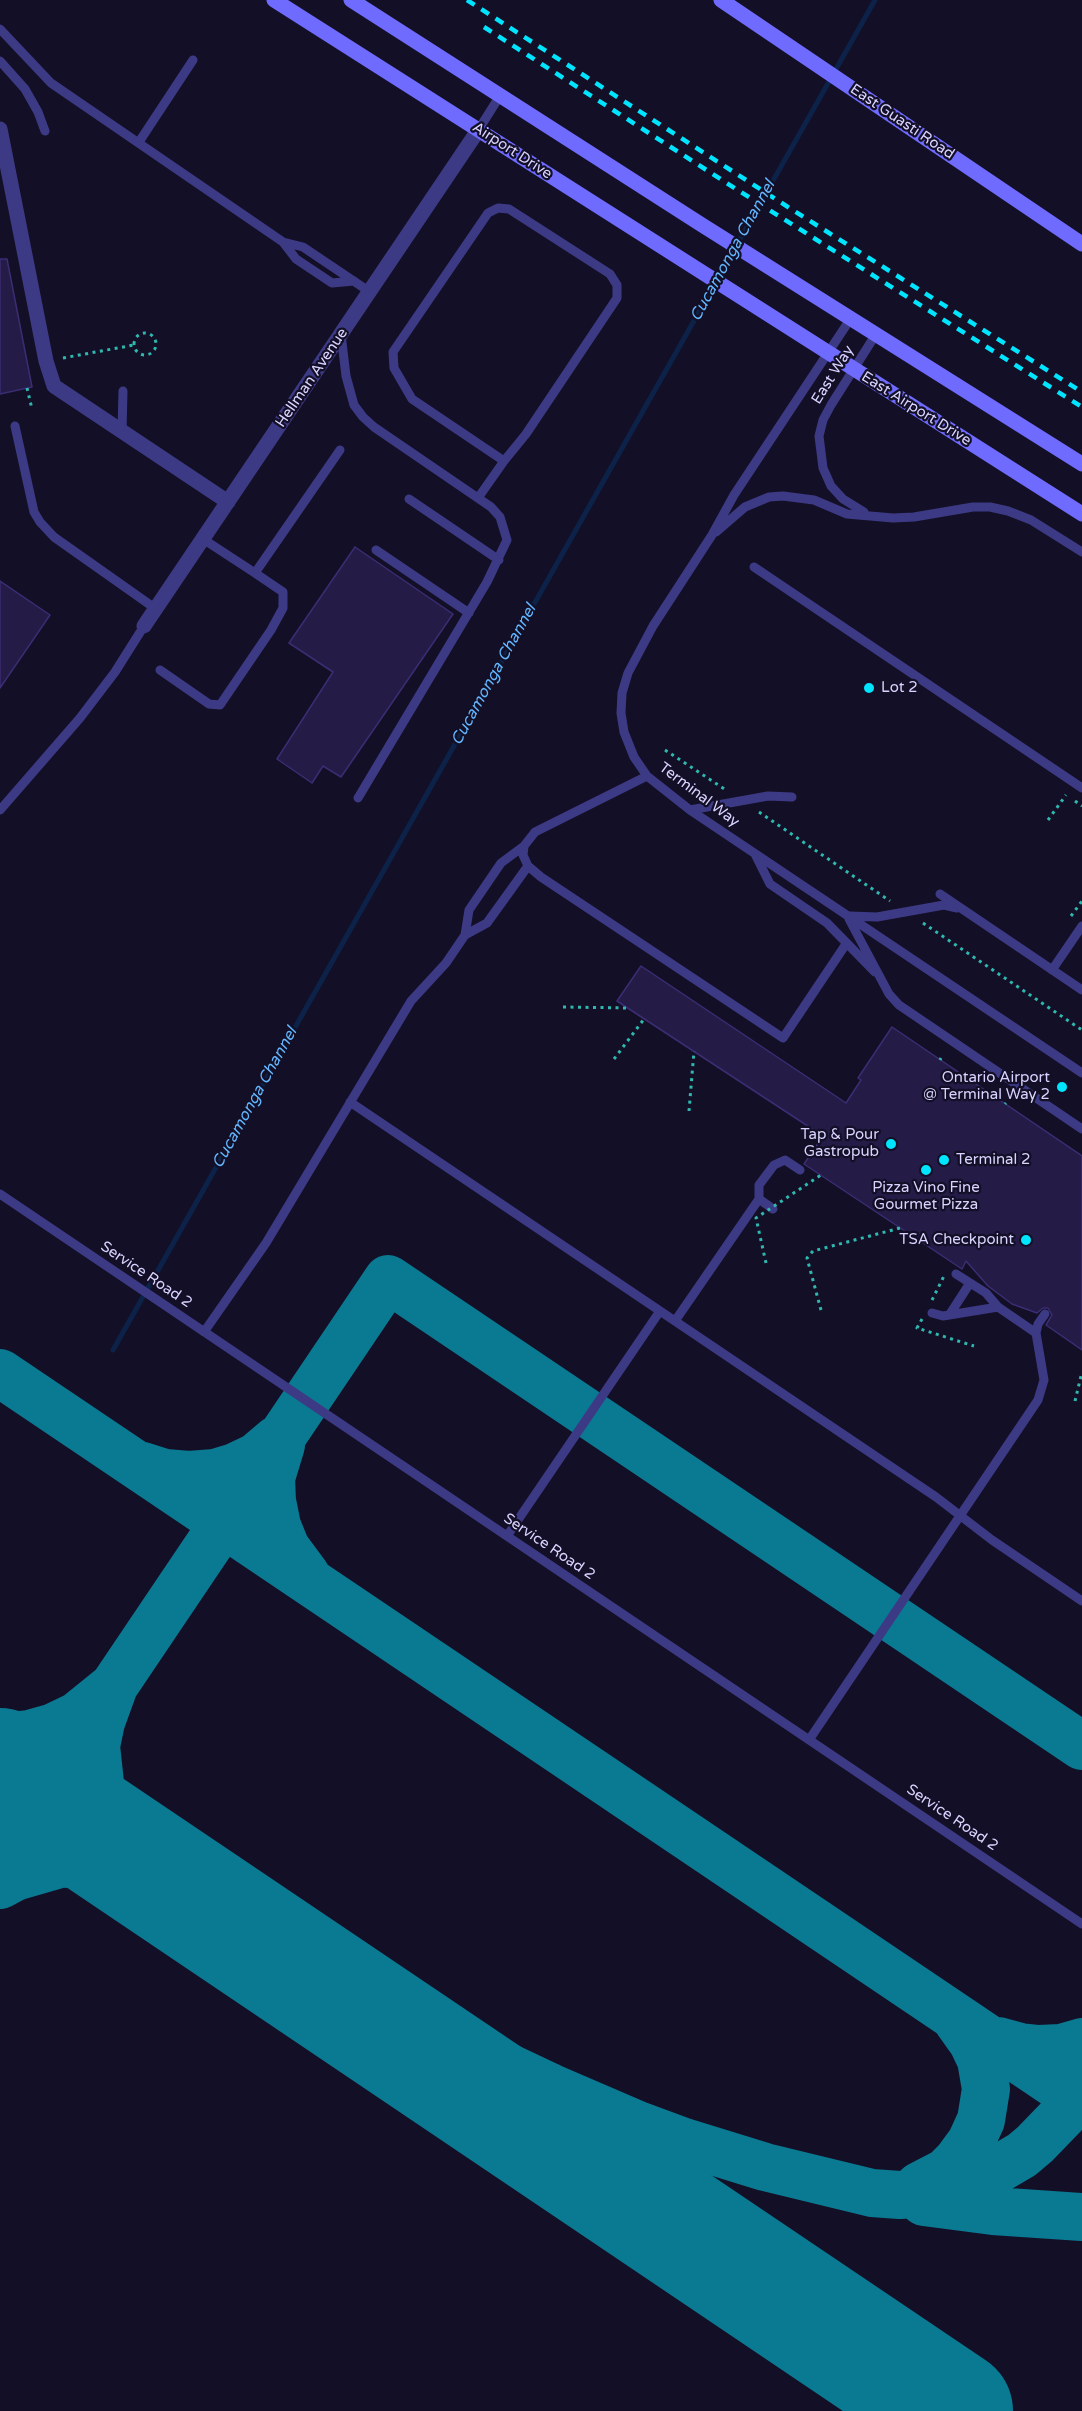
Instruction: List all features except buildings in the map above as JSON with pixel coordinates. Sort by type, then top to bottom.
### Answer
[{"type":"main road","name":"Airport Drive","points":[[274,0],[479,129],[749,304]]},
{"type":"main road","points":[[351,0],[501,94],[702,225],[1082,464]]},
{"type":"main road","name":"East Guasti Road","points":[[721,0],[797,54],[866,97],[1082,244]]},
{"type":"main road","name":"East Airport Drive","points":[[749,304],[1082,514]]},
{"type":"street","points":[[0,129],[46,361],[54,386],[228,502]]},
{"type":"street","name":"Hellman Avenue","points":[[144,626],[479,129]]},
{"type":"lane","points":[[0,29],[51,83],[284,242],[303,247],[369,292]]},
{"type":"lane","points":[[139,142],[193,60]]},
{"type":"lane","points":[[0,61],[25,89],[38,112],[45,131]]},
{"type":"lane","points":[[479,129],[501,94]]},
{"type":"lane","points":[[478,498],[526,434],[617,298],[617,285],[610,274],[509,209],[498,208],[488,213],[393,352],[393,368],[412,399],[504,461]]},
{"type":"lane","points":[[284,242],[296,259],[332,283],[354,281]]},
{"type":"lane","name":"Terminal Way","points":[[851,318],[734,495],[712,535],[653,626],[628,673],[622,693],[621,713],[624,732],[634,757],[647,776],[690,810],[1082,1073]]},
{"type":"lane","points":[[341,334],[354,405],[363,417],[496,512],[507,540],[499,560],[469,613],[358,798]]},
{"type":"lane","name":"East Way","points":[[874,516],[857,509],[831,486],[823,468],[819,436],[823,420],[876,334]]},
{"type":"lane","points":[[122,432],[123,391]]},
{"type":"lane","points":[[15,426],[34,512],[40,522],[54,537],[156,609]]},
{"type":"lane","points":[[255,573],[340,450]]},
{"type":"lane","name":"East Way","points":[[712,535],[745,507],[776,496],[814,500],[847,513],[874,516],[914,517],[973,507],[990,507],[1030,520],[1082,552]]},
{"type":"lane","points":[[409,499],[499,560]]},
{"type":"lane","points":[[160,670],[209,704],[220,705],[271,630],[283,608],[283,592],[203,539]]},
{"type":"lane","points":[[376,550],[469,613]]},
{"type":"lane","points":[[754,567],[1082,788]]},
{"type":"lane","points":[[0,810],[80,718],[115,672],[144,626]]},
{"type":"lane","points":[[204,1332],[266,1243],[411,1001],[446,963],[465,935],[469,910],[501,863],[524,846],[535,832],[647,776]]},
{"type":"lane","points":[[690,810],[768,796],[792,797]]},
{"type":"lane","points":[[524,846],[523,855],[528,866],[541,877],[783,1038],[846,944]]},
{"type":"lane","points":[[755,854],[770,884],[827,923],[879,975]]},
{"type":"lane","points":[[465,935],[488,923],[528,866]]},
{"type":"lane","points":[[940,894],[1082,990]]},
{"type":"lane","points":[[847,916],[877,917],[944,905],[963,909]]},
{"type":"lane","points":[[847,916],[889,994],[913,1017],[1082,1129]]},
{"type":"lane","points":[[1052,970],[1082,926]]},
{"type":"lane","points":[[350,1102],[927,1491],[992,1540],[1082,1601]]},
{"type":"lane","points":[[675,1321],[759,1199],[759,1185],[774,1165],[785,1160],[800,1170]]},
{"type":"lane","name":"Service Road 2","points":[[0,1194],[1082,1924]]},
{"type":"lane","points":[[759,1199],[773,1209]]},
{"type":"lane","points":[[956,1274],[986,1293],[998,1307],[1036,1333]]},
{"type":"lane","points":[[950,1314],[970,1283]]},
{"type":"lane","points":[[932,1313],[950,1314],[998,1307]]},
{"type":"lane","points":[[507,1536],[660,1311]]},
{"type":"lane","points":[[809,1740],[1042,1391],[1044,1380],[1036,1333],[1038,1324],[1045,1314]]},
{"type":"path","points":[[144,332],[154,337],[157,344],[154,351],[147,355],[137,352],[134,345],[135,338],[144,332]]},
{"type":"path","points":[[46,361],[134,345]]},
{"type":"path","points":[[27,388],[32,409]]},
{"type":"path","points":[[665,750],[1082,1030]]},
{"type":"path","points":[[1048,820],[1066,795]]},
{"type":"path","points":[[563,1007],[629,1008]]},
{"type":"path","points":[[614,1059],[645,1019]]},
{"type":"path","points":[[688,1111],[694,1052]]},
{"type":"path","points":[[766,1263],[756,1218],[821,1175]]},
{"type":"path","points":[[821,1310],[807,1258],[813,1251],[900,1227]]},
{"type":"path","points":[[1075,1401],[1082,1372]]},
{"type":"waterway","name":"Cucamonga Channel","points":[[113,1350],[875,0]]},
{"type":"taxiway","points":[[0,1855],[388,1279],[1082,1746]]},
{"type":"taxiway","points":[[0,1373],[1082,2102]]},
{"type":"taxiway","points":[[143,1466],[165,1473],[189,1475],[215,1473],[256,1457],[276,1440]]},
{"type":"taxiway","points":[[281,1445],[271,1478],[272,1501],[277,1526],[286,1548],[306,1575]]},
{"type":"taxiway","points":[[0,1737],[29,1734],[54,1727],[77,1716],[114,1686],[101,1722],[96,1746],[101,1792],[124,1838],[166,1880]]},
{"type":"taxiway","points":[[0,1885],[15,1877],[60,1864],[86,1863],[133,1870],[172,1885],[429,2030],[552,2088],[684,2142],[765,2167],[872,2193],[900,2195],[935,2192],[988,2175],[1022,2155],[1035,2144],[1063,2115],[1082,2088]]},
{"type":"taxiway","points":[[919,2186],[946,2172],[957,2161],[971,2142],[981,2120],[986,2089],[981,2060],[973,2043],[956,2019]]},
{"type":"taxiway","points":[[998,2041],[1039,2049],[1061,2048],[1082,2042]]},
{"type":"taxiway","points":[[924,2202],[993,2211],[1082,2217]]},
{"type":"runway","points":[[0,1769],[952,2411]]},
{"type":"railway","points":[[467,0],[791,209],[1082,392]]},
{"type":"railway","points":[[484,27],[1082,407]]},
{"type":"place","name":"Lot 2","points":[[869,688]]},
{"type":"place","name":"Ontario Airport @ Terminal Way 2","points":[[1062,1087]]},
{"type":"place","name":"Tap & Pour Gastropub","points":[[891,1144]]},
{"type":"place","name":"Terminal 2","points":[[944,1160]]},
{"type":"place","name":"Pizza Vino Fine Gourmet Pizza","points":[[926,1170]]},
{"type":"place","name":"TSA Checkpoint","points":[[1026,1240]]}]
